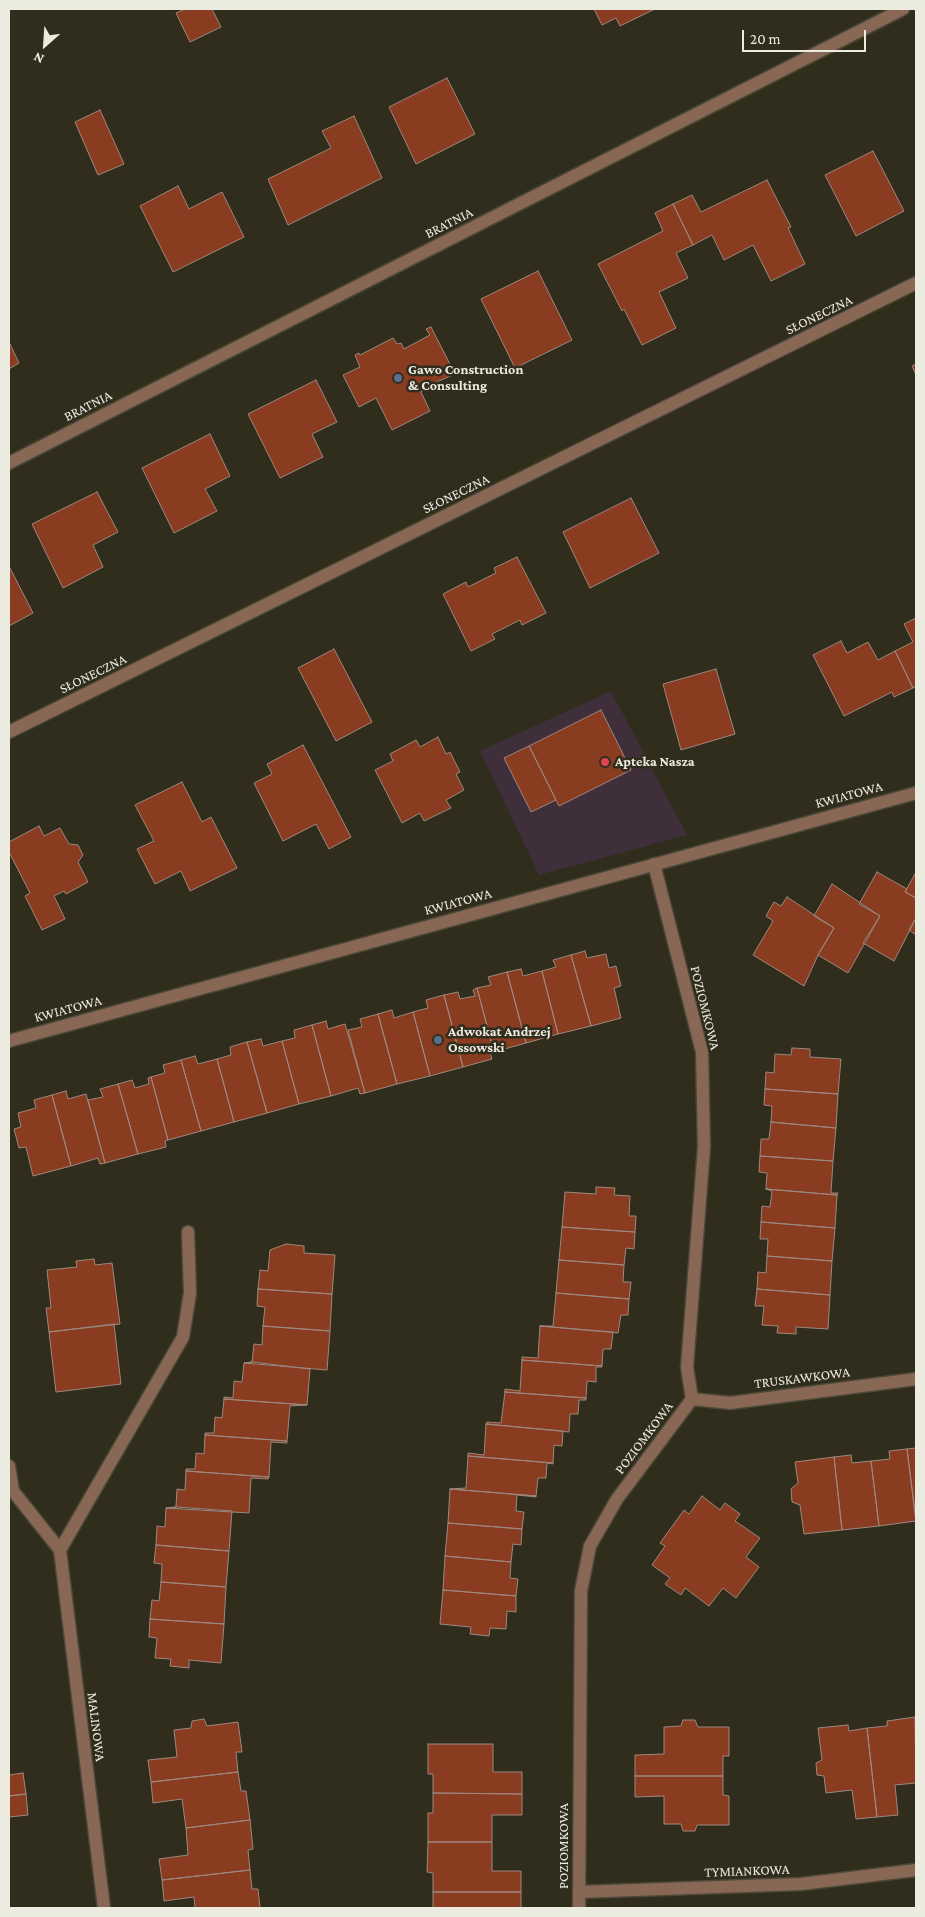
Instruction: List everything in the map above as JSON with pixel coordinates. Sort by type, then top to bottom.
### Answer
[{"type":"street","name":"BRATNIA","points":[[9,464],[903,9]]},
{"type":"street","name":"SŁONECZNA","points":[[9,732],[916,283]]},
{"type":"street","name":"KWIATOWA","points":[[9,1041],[916,793]]},
{"type":"street","name":"POZIOMKOWA","points":[[579,1908],[581,1591],[590,1546],[617,1499],[692,1399],[687,1367],[704,1147],[702,1052],[654,864]]},
{"type":"street","points":[[9,1466],[11,1491],[60,1550],[183,1337],[190,1293],[188,1232]]},
{"type":"street","name":"TRUSKAWKOWA","points":[[692,1399],[730,1403],[916,1379]]},
{"type":"street","name":"MALINOWA","points":[[60,1550],[104,1908]]},
{"type":"street","name":"TYMIANKOWA","points":[[579,1892],[801,1884],[916,1870]]},
{"type":"shaded area","points":[[611,691],[687,835],[539,875],[480,751]]},
{"type":"building","points":[[185,9],[212,9],[221,27],[190,42],[176,13]]},
{"type":"building","points":[[594,9],[655,9],[620,26],[616,18],[602,25]]},
{"type":"building","points":[[447,78],[475,134],[416,164],[389,107]]},
{"type":"building","points":[[100,110],[124,164],[98,175],[75,122]]},
{"type":"building","points":[[354,116],[382,178],[288,225],[268,179],[331,148],[322,131]]},
{"type":"building","points":[[873,151],[904,211],[856,236],[825,175]]},
{"type":"building","points":[[767,180],[791,227],[788,228],[805,264],[771,281],[753,245],[724,260],[712,235],[693,245],[673,204],[692,195],[701,212]]},
{"type":"building","points":[[178,186],[189,209],[222,192],[244,237],[173,272],[140,206]]},
{"type":"building","points":[[673,204],[693,245],[676,253],[688,278],[659,292],[676,328],[642,345],[598,264],[663,231],[655,213]]},
{"type":"building","points":[[538,271],[572,340],[515,368],[481,299]]},
{"type":"building","points":[[431,327],[455,374],[423,388],[424,390],[421,392],[430,411],[392,430],[376,398],[359,407],[343,375],[360,367],[355,355],[359,353],[360,355],[393,338],[397,344],[401,343],[404,349],[430,335],[426,329]]},
{"type":"building","points":[[9,342],[19,363],[9,369]]},
{"type":"building","points":[[916,364],[916,375],[912,366]]},
{"type":"building","points":[[316,380],[337,422],[312,434],[323,457],[280,478],[248,414]]},
{"type":"building","points":[[210,434],[230,476],[205,489],[217,511],[174,533],[142,468]]},
{"type":"building","points":[[97,492],[118,532],[93,545],[103,567],[63,588],[32,524]]},
{"type":"building","points":[[631,498],[659,553],[590,588],[563,532]]},
{"type":"building","points":[[517,557],[546,613],[522,625],[520,620],[492,634],[495,639],[471,651],[443,594],[466,582],[468,587],[496,573],[494,568]]},
{"type":"building","points":[[9,566],[33,613],[9,626]]},
{"type":"building","points":[[916,618],[916,686],[913,688],[895,651],[913,642],[904,624]]},
{"type":"building","points":[[841,641],[847,653],[868,642],[878,660],[895,651],[913,688],[894,697],[892,692],[844,716],[813,655]]},
{"type":"building","points":[[334,649],[372,722],[336,741],[298,668]]},
{"type":"building","points":[[716,669],[735,734],[681,750],[663,684]]},
{"type":"building","points":[[601,710],[631,770],[559,806],[529,746]]},
{"type":"building","points":[[438,737],[446,754],[450,752],[460,772],[456,774],[464,790],[446,800],[451,808],[424,821],[420,813],[402,823],[375,770],[393,761],[390,754],[416,740],[420,747]]},
{"type":"building","points":[[303,745],[351,837],[329,849],[316,824],[283,841],[254,783],[272,774],[267,764]]},
{"type":"building","points":[[529,746],[556,800],[531,812],[504,758]]},
{"type":"building","points":[[182,782],[202,822],[211,817],[237,868],[190,891],[181,871],[155,884],[137,849],[154,841],[135,805]]},
{"type":"building","points":[[39,826],[44,836],[60,828],[69,844],[78,845],[83,855],[78,862],[88,882],[66,894],[64,891],[54,896],[65,919],[42,930],[25,896],[30,893],[9,852],[9,842]]},
{"type":"building","points":[[877,872],[907,889],[905,892],[916,898],[916,918],[894,961],[863,943],[880,916],[859,904]]},
{"type":"building","points":[[916,872],[916,898],[905,892]]},
{"type":"building","points":[[832,884],[880,916],[848,973],[818,955],[834,928],[814,916]]},
{"type":"building","points":[[787,897],[834,928],[818,955],[804,986],[753,955],[773,921],[766,916],[774,902],[781,906]]},
{"type":"building","points":[[916,918],[916,935],[909,930]]},
{"type":"building","points":[[585,951],[587,958],[606,954],[609,968],[616,966],[621,986],[614,988],[621,1018],[591,1026],[571,955]]},
{"type":"building","points":[[571,955],[591,1026],[558,1034],[542,971],[556,967],[553,960]]},
{"type":"building","points":[[521,969],[523,976],[542,971],[558,1034],[526,1043],[507,972]]},
{"type":"building","points":[[507,972],[526,1043],[494,1052],[477,988],[491,985],[488,977]]},
{"type":"building","points":[[477,988],[494,1052],[490,1053],[492,1059],[463,1067],[444,995],[458,992],[460,999],[475,996],[473,990]]},
{"type":"building","name":"Adwokat Andrzej Ossowski","points":[[444,995],[463,1067],[430,1076],[413,1012],[428,1008],[426,1000]]},
{"type":"building","points":[[392,1010],[394,1018],[413,1012],[430,1076],[397,1084],[378,1014]]},
{"type":"building","points":[[378,1014],[397,1084],[365,1093],[348,1030],[362,1027],[360,1019]]},
{"type":"building","points":[[326,1021],[328,1029],[345,1024],[365,1093],[360,1094],[358,1088],[331,1096],[312,1025]]},
{"type":"building","points":[[312,1025],[331,1096],[299,1104],[282,1041],[295,1038],[294,1030]]},
{"type":"building","points":[[261,1039],[263,1046],[282,1041],[299,1104],[267,1113],[247,1042]]},
{"type":"building","points":[[247,1042],[267,1113],[234,1122],[217,1059],[231,1055],[230,1047]]},
{"type":"building","points":[[792,1048],[810,1049],[810,1057],[841,1059],[838,1094],[765,1089],[766,1072],[774,1073],[775,1054],[791,1055]]},
{"type":"building","points":[[195,1056],[198,1064],[217,1059],[234,1122],[201,1131],[181,1060]]},
{"type":"building","points":[[181,1060],[201,1131],[168,1140],[151,1077],[165,1073],[163,1065]]},
{"type":"building","points":[[151,1077],[168,1140],[165,1141],[166,1147],[138,1154],[118,1084],[132,1080],[135,1088],[149,1084],[148,1078]]},
{"type":"building","points":[[118,1084],[138,1154],[105,1163],[88,1100],[103,1097],[100,1089]]},
{"type":"building","points":[[765,1089],[838,1094],[836,1128],[771,1122],[772,1106],[764,1105]]},
{"type":"building","points":[[66,1091],[68,1099],[86,1094],[105,1163],[100,1164],[98,1158],[71,1166],[52,1095]]},
{"type":"building","points":[[52,1095],[71,1166],[33,1176],[26,1147],[19,1148],[14,1129],[21,1127],[18,1113],[36,1108],[34,1100]]},
{"type":"building","points":[[771,1122],[836,1128],[833,1161],[760,1156],[761,1139],[769,1139]]},
{"type":"building","points":[[760,1156],[833,1161],[831,1193],[838,1193],[837,1195],[766,1189],[767,1173],[759,1172]]},
{"type":"building","points":[[596,1187],[615,1188],[614,1195],[630,1196],[629,1216],[636,1216],[635,1232],[562,1227],[565,1192],[596,1194]]},
{"type":"building","points":[[766,1189],[837,1195],[835,1228],[761,1222],[762,1206],[770,1207],[772,1191]]},
{"type":"building","points":[[761,1222],[835,1228],[832,1261],[767,1256],[768,1239],[760,1239]]},
{"type":"building","points":[[562,1227],[635,1232],[634,1249],[626,1248],[624,1265],[559,1260]]},
{"type":"building","points":[[286,1244],[304,1246],[304,1253],[335,1255],[332,1294],[258,1289],[260,1270],[268,1271],[270,1250]]},
{"type":"building","points":[[767,1256],[832,1261],[830,1295],[757,1289],[758,1272],[766,1273]]},
{"type":"building","points":[[94,1259],[95,1265],[112,1263],[120,1324],[49,1332],[46,1308],[51,1308],[47,1270],[77,1267],[76,1261]]},
{"type":"building","points":[[559,1260],[624,1265],[623,1282],[631,1282],[629,1299],[556,1293]]},
{"type":"building","points":[[258,1289],[332,1294],[330,1331],[263,1326],[265,1307],[257,1306]]},
{"type":"building","points":[[757,1289],[830,1295],[828,1329],[796,1327],[796,1334],[777,1333],[778,1326],[762,1325],[764,1306],[755,1306]]},
{"type":"building","points":[[556,1293],[629,1299],[628,1315],[621,1315],[618,1333],[540,1326],[553,1326]]},
{"type":"building","points":[[114,1324],[121,1384],[56,1392],[49,1332]]},
{"type":"building","points":[[263,1326],[330,1331],[327,1370],[244,1363],[252,1362],[254,1344],[262,1345]]},
{"type":"building","points":[[540,1326],[613,1332],[611,1349],[603,1349],[602,1366],[522,1360],[522,1357],[538,1358]]},
{"type":"building","points":[[522,1360],[602,1367],[596,1367],[596,1382],[587,1381],[586,1398],[505,1392],[505,1389],[520,1391]]},
{"type":"building","points":[[252,1362],[310,1369],[307,1405],[224,1399],[224,1397],[233,1398],[234,1381],[242,1382],[244,1363]]},
{"type":"building","points":[[505,1392],[586,1398],[586,1400],[579,1400],[578,1414],[570,1414],[569,1432],[486,1424],[487,1422],[501,1423]]},
{"type":"building","points":[[224,1399],[307,1405],[290,1406],[287,1441],[205,1435],[205,1433],[214,1433],[215,1417],[222,1418]]},
{"type":"building","points":[[486,1424],[563,1431],[562,1446],[554,1445],[553,1463],[468,1456],[468,1453],[484,1455]]},
{"type":"building","points":[[205,1435],[287,1441],[287,1443],[271,1442],[269,1477],[186,1471],[186,1469],[195,1469],[196,1453],[204,1454]]},
{"type":"building","points":[[916,1448],[916,1521],[907,1449]]},
{"type":"building","points":[[907,1449],[916,1521],[879,1526],[871,1461],[890,1459],[889,1451]]},
{"type":"building","points":[[851,1455],[852,1463],[871,1461],[879,1526],[842,1530],[834,1457]]},
{"type":"building","points":[[468,1456],[553,1463],[553,1464],[547,1463],[546,1478],[538,1478],[536,1496],[450,1489],[466,1488]]},
{"type":"building","points":[[834,1457],[842,1530],[804,1534],[800,1505],[792,1502],[791,1489],[798,1483],[795,1462]]},
{"type":"building","points":[[186,1471],[269,1477],[268,1479],[251,1478],[249,1513],[166,1508],[176,1507],[177,1489],[185,1490]]},
{"type":"building","points":[[450,1489],[536,1496],[536,1497],[517,1495],[516,1511],[524,1512],[522,1529],[448,1523]]},
{"type":"building","points":[[702,1496],[720,1510],[725,1503],[740,1514],[735,1521],[760,1538],[746,1557],[759,1567],[736,1598],[723,1588],[709,1606],[685,1588],[681,1595],[665,1584],[670,1578],[652,1565],[665,1546],[660,1543],[684,1510],[689,1514]]},
{"type":"building","points":[[166,1508],[232,1511],[229,1551],[156,1545],[157,1526],[165,1527]]},
{"type":"building","points":[[448,1523],[522,1529],[521,1545],[513,1544],[511,1562],[445,1556]]},
{"type":"building","points":[[156,1545],[229,1551],[226,1587],[161,1582],[162,1564],[154,1563]]},
{"type":"building","points":[[445,1556],[511,1562],[510,1578],[518,1579],[516,1596],[443,1590]]},
{"type":"building","points":[[161,1582],[226,1587],[224,1624],[150,1619],[152,1600],[159,1601]]},
{"type":"building","points":[[443,1590],[516,1596],[516,1612],[507,1611],[506,1629],[490,1628],[489,1636],[470,1634],[471,1627],[440,1624]]},
{"type":"building","points":[[150,1619],[224,1624],[221,1663],[189,1660],[189,1668],[170,1666],[171,1659],[155,1658],[157,1638],[149,1637]]},
{"type":"building","points":[[915,1717],[916,1783],[895,1785],[898,1815],[877,1817],[867,1728],[887,1726],[887,1721]]},
{"type":"building","points":[[204,1719],[207,1726],[238,1722],[242,1752],[236,1752],[238,1772],[151,1782],[148,1760],[177,1757],[174,1730],[191,1728],[192,1721]]},
{"type":"building","points":[[683,1720],[695,1720],[698,1727],[729,1727],[729,1756],[723,1756],[723,1776],[635,1776],[635,1755],[664,1754],[664,1727],[681,1726]]},
{"type":"building","points":[[848,1725],[849,1731],[867,1728],[877,1817],[856,1819],[852,1790],[826,1793],[824,1776],[817,1775],[816,1763],[822,1760],[818,1728]]},
{"type":"building","points":[[428,1744],[493,1744],[493,1772],[522,1772],[522,1794],[433,1793],[433,1774],[428,1774]]},
{"type":"building","points":[[238,1772],[241,1791],[246,1791],[250,1820],[186,1828],[182,1799],[153,1803],[151,1782]]},
{"type":"building","points":[[23,1773],[26,1794],[9,1796],[9,1775]]},
{"type":"building","points":[[635,1776],[723,1776],[723,1795],[729,1796],[729,1825],[697,1825],[695,1831],[683,1831],[681,1824],[664,1824],[664,1796],[635,1797]]},
{"type":"building","points":[[433,1793],[522,1794],[522,1815],[492,1815],[492,1842],[428,1842],[428,1813],[433,1813]]},
{"type":"building","points":[[26,1794],[28,1815],[9,1817],[9,1796]]},
{"type":"building","points":[[250,1820],[253,1849],[248,1850],[250,1870],[162,1880],[159,1859],[188,1855],[186,1828]]},
{"type":"building","points":[[428,1842],[492,1842],[492,1871],[521,1871],[521,1892],[433,1892],[433,1873],[427,1872]]},
{"type":"building","points":[[250,1870],[252,1889],[258,1889],[260,1908],[195,1908],[194,1897],[164,1901],[162,1880]]},
{"type":"building","points":[[433,1892],[521,1892],[521,1908],[433,1908]]},
{"type":"place","name":"Gawo Construction & Consulting","points":[[398,378]]},
{"type":"place","name":"Apteka Nasza","points":[[605,762]]},
{"type":"place","name":"Adwokat Andrzej Ossowski","points":[[438,1040]]}]
